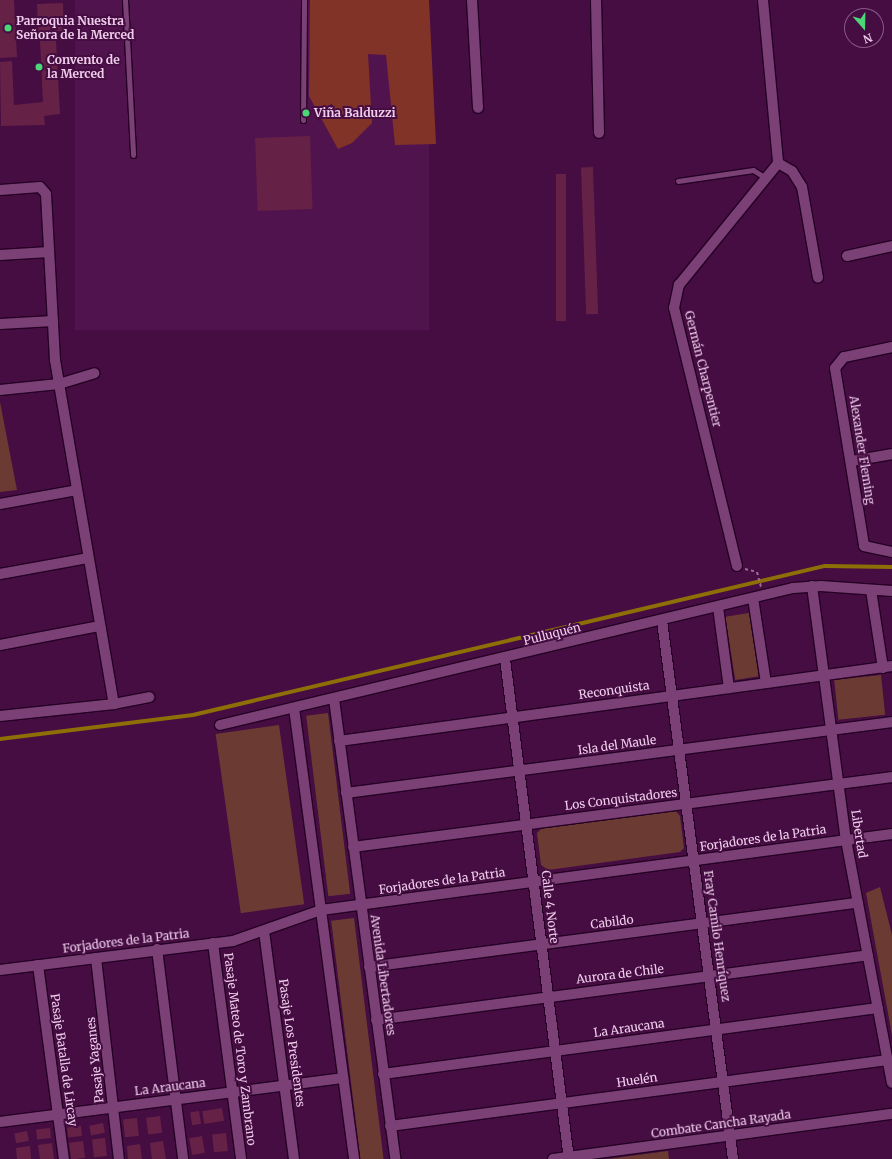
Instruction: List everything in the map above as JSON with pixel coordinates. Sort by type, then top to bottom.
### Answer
[{"type":"street","points":[[472,0],[478,108]]},
{"type":"street","points":[[596,0],[599,133]]},
{"type":"street","points":[[763,0],[778,163],[792,170],[802,187],[818,278]]},
{"type":"street","name":"Germán Charpentier","points":[[737,566],[674,308],[680,285],[778,163]]},
{"type":"street","points":[[0,190],[40,187],[46,194],[53,321],[59,384],[114,704]]},
{"type":"street","points":[[847,256],[892,246]]},
{"type":"street","points":[[0,255],[49,252]]},
{"type":"street","points":[[0,324],[53,321]]},
{"type":"street","name":"Alexander Fleming","points":[[892,347],[844,357],[835,368],[852,461],[864,546],[867,549],[892,552]]},
{"type":"street","points":[[0,390],[59,384],[94,374]]},
{"type":"street","points":[[852,461],[892,454]]},
{"type":"street","points":[[0,504],[77,490]]},
{"type":"street","points":[[0,574],[88,558]]},
{"type":"street","name":"Pulluquén","points":[[220,725],[505,659],[753,598],[812,586],[892,591]]},
{"type":"street","name":"Libertad","points":[[812,586],[846,840],[892,1083]]},
{"type":"street","points":[[871,590],[887,667]]},
{"type":"street","points":[[753,598],[766,683]]},
{"type":"street","points":[[718,607],[729,688]]},
{"type":"street","name":"Fray Camilo Henríquez","points":[[662,621],[733,1159]]},
{"type":"street","points":[[0,645],[100,626]]},
{"type":"street","name":"Calle 4 Norte","points":[[505,659],[569,1158]]},
{"type":"street","name":"Reconquista","points":[[339,741],[887,667]]},
{"type":"street","points":[[0,716],[114,704],[149,697]]},
{"type":"street","name":"Avenida Libertadores","points":[[334,699],[395,1159]]},
{"type":"street","points":[[294,708],[354,1159]]},
{"type":"street","name":"Isla del Maule","points":[[346,793],[892,722]]},
{"type":"street","name":"Los Conquistadores","points":[[353,847],[892,777]]},
{"type":"street","name":"Forjadores de la Patria","points":[[0,970],[213,943],[264,931],[321,910],[892,834]]},
{"type":"street","name":"Cabildo","points":[[369,967],[858,903]]},
{"type":"street","name":"Pasaje Los Presidentes","points":[[264,931],[294,1159]]},
{"type":"street","name":"Pasaje Mateo de Toro y Zambrano","points":[[213,943],[241,1159]]},
{"type":"street","points":[[157,950],[183,1159]]},
{"type":"street","name":"Aurora de Chile","points":[[376,1020],[868,955]]},
{"type":"street","name":"Pasaje Yaganes","points":[[96,958],[119,1159]]},
{"type":"street","name":"Pasaje Batalla de Lircay","points":[[38,965],[64,1159]]},
{"type":"street","name":"La Araucana","points":[[383,1074],[878,1008]]},
{"type":"street","name":"Huelén","points":[[390,1126],[888,1060]]},
{"type":"street","name":"La Araucana","points":[[0,1122],[343,1078]]},
{"type":"street","name":"Combate Cancha Rayada","points":[[553,1159],[892,1114]]},
{"type":"lane","points":[[125,0],[133,155]]},
{"type":"lane","points":[[303,120],[304,0]]},
{"type":"lane","points":[[678,181],[753,170],[766,178]]},
{"type":"path","points":[[757,572],[760,584]]},
{"type":"shaded area","points":[[75,0],[429,0],[429,330],[75,330]]},
{"type":"shaded area","points":[[310,0],[429,0],[436,144],[395,145],[386,55],[368,54],[372,123],[352,143],[338,149],[309,96]]},
{"type":"shaded area","points":[[0,402],[17,490],[0,492]]},
{"type":"shaded area","points":[[749,613],[759,676],[735,680],[725,617]]},
{"type":"shaded area","points":[[881,675],[885,715],[838,720],[834,680]]},
{"type":"shaded area","points":[[328,713],[350,894],[328,896],[306,716]]},
{"type":"shaded area","points":[[279,725],[304,904],[241,913],[216,734]]},
{"type":"shaded area","points":[[673,808],[680,816],[684,848],[680,852],[548,870],[541,865],[537,833],[542,828]]},
{"type":"shaded area","points":[[880,887],[892,935],[892,1035],[866,893]]},
{"type":"shaded area","points":[[354,918],[384,1159],[360,1159],[331,921]]},
{"type":"shaded area","points":[[668,1151],[669,1159],[608,1159]]},
{"type":"building","name":"Parroquia Nuestra Señora de la Merced","points":[[0,0],[14,0],[17,57],[0,58]]},
{"type":"building","points":[[63,3],[64,31],[38,32],[37,4]]},
{"type":"building","points":[[56,40],[60,114],[44,116],[45,125],[1,126],[0,62],[12,61],[14,105],[43,102],[40,41]]},
{"type":"building","points":[[310,136],[313,209],[258,211],[255,138]]},
{"type":"building","points":[[581,167],[593,167],[598,314],[586,314]]},
{"type":"building","points":[[556,174],[566,174],[566,321],[556,321]]},
{"type":"building","points":[[222,1108],[224,1121],[204,1124],[202,1111]]},
{"type":"building","points":[[199,1111],[201,1124],[192,1125],[190,1112]]},
{"type":"building","points":[[160,1116],[162,1133],[148,1135],[146,1118]]},
{"type":"building","points":[[137,1118],[139,1136],[125,1137],[123,1119]]},
{"type":"building","points":[[103,1123],[105,1133],[91,1135],[89,1126]]},
{"type":"building","points":[[81,1126],[82,1136],[68,1137],[67,1127]]},
{"type":"building","points":[[50,1128],[51,1138],[37,1139],[36,1129]]},
{"type":"building","points":[[27,1131],[29,1141],[16,1143],[14,1133]]},
{"type":"building","points":[[226,1133],[228,1151],[214,1152],[212,1134]]},
{"type":"building","points":[[202,1136],[205,1153],[192,1155],[189,1138]]},
{"type":"building","points":[[105,1138],[107,1156],[94,1157],[92,1139]]},
{"type":"building","points":[[83,1141],[85,1158],[71,1159],[69,1143]]},
{"type":"building","points":[[163,1141],[166,1159],[152,1159],[150,1143]]},
{"type":"building","points":[[52,1143],[54,1159],[40,1159],[38,1145]]},
{"type":"building","points":[[140,1144],[142,1159],[128,1159],[127,1146]]},
{"type":"building","points":[[30,1146],[31,1159],[17,1159],[16,1148]]},
{"type":"waterway","points":[[0,739],[193,715],[825,566],[892,567]]},
{"type":"place","name":"Parroquia Nuestra Señora de la Merced","points":[[8,28]]},
{"type":"place","name":"Convento de la Merced","points":[[39,67]]},
{"type":"place","name":"Viña Balduzzi","points":[[306,113]]}]
